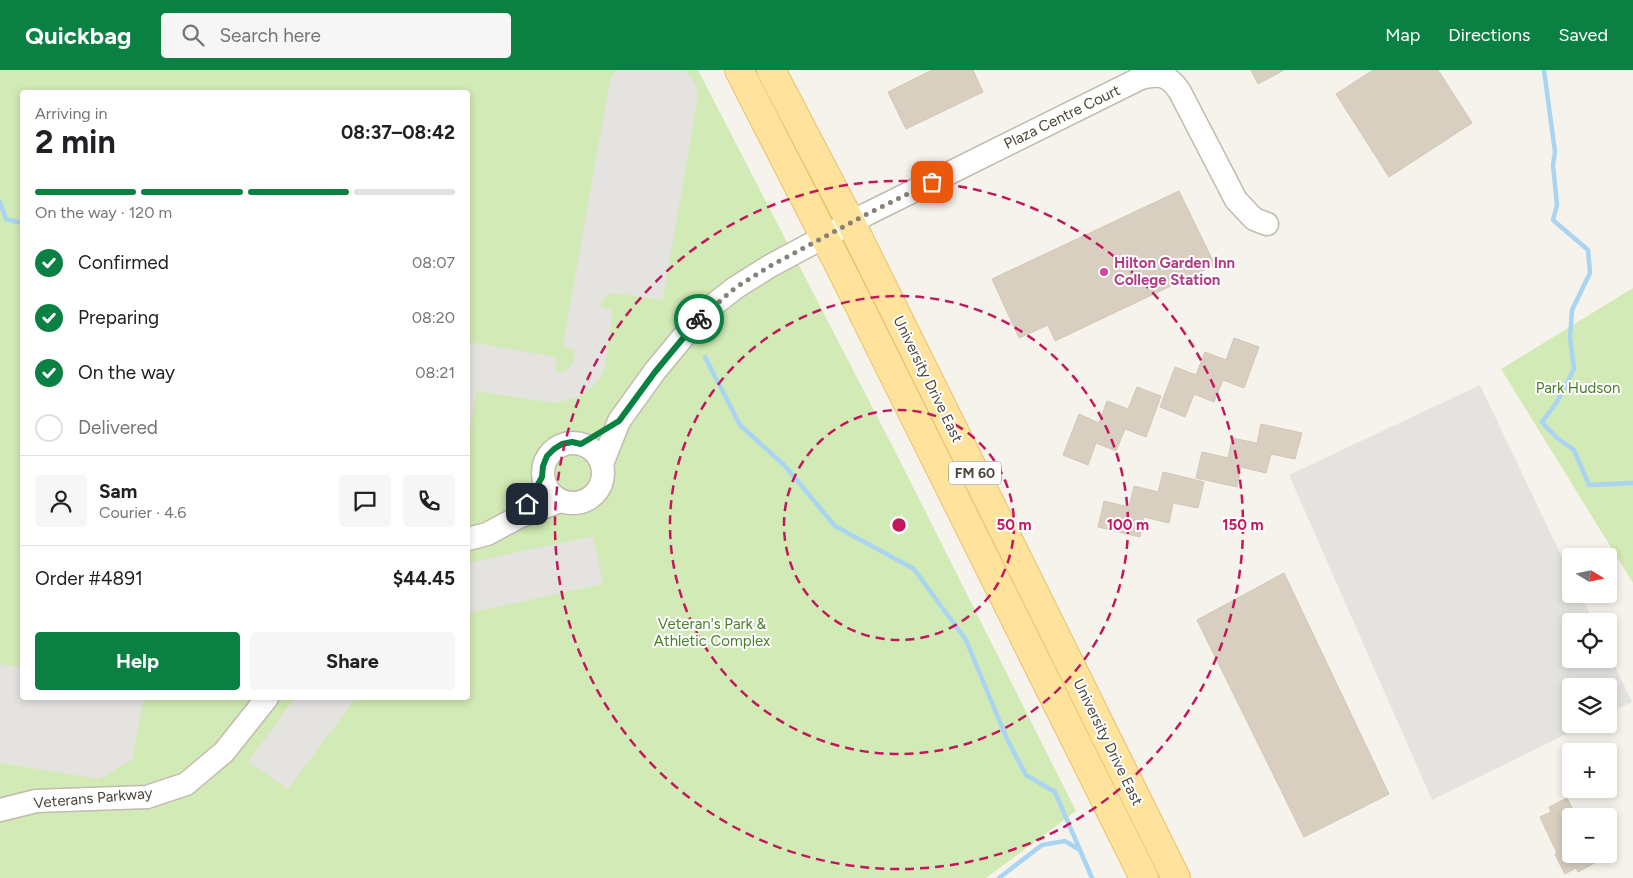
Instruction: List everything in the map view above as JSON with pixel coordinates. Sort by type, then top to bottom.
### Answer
[{"type":"main road","name":"University Drive East","points":[[739,70],[1144,878]]},
{"type":"main road","name":"University Drive East","points":[[771,70],[851,223],[1176,878]]},
{"type":"street","name":"Plaza Centre Court","points":[[824,237],[1141,78],[1153,75],[1164,76],[1173,82],[1236,200],[1254,219],[1267,224]]},
{"type":"street","points":[[602,464],[619,421],[655,372],[702,314],[735,288],[770,266],[824,237]]},
{"type":"street","points":[[581,444],[619,421]]},
{"type":"street","points":[[572,442],[590,448],[602,464],[601,484],[596,493],[580,503],[560,502],[551,496],[545,487],[542,477],[543,466],[547,456],[562,444],[572,442]]},
{"type":"street","points":[[519,518],[542,477]]},
{"type":"street","points":[[470,538],[487,534],[519,518],[560,502]]},
{"type":"street","name":"Veterans Parkway","points":[[0,810],[36,802],[147,797],[186,784],[224,752],[265,700]]},
{"type":"green space","name":"Veteran's Park & Athletic Complex","points":[[0,70],[698,70],[897,455],[1076,811],[986,878],[0,878]]},
{"type":"green space","name":"Park Hudson","points":[[1633,288],[1633,583],[1618,559],[1618,548],[1611,548],[1501,369]]},
{"type":"shaded area","points":[[617,70],[685,70],[695,83],[698,95],[663,300],[612,293],[606,296],[601,302],[601,307],[613,310],[605,366],[600,378],[592,387],[576,398],[554,403],[477,391],[470,428],[470,342],[557,357],[556,372],[562,372],[569,368],[573,361],[575,350],[563,345],[610,80]]},
{"type":"shaded area","points":[[1480,385],[1562,557],[1562,603],[1584,603],[1589,613],[1562,613],[1562,668],[1616,668],[1632,702],[1617,709],[1617,678],[1562,678],[1562,733],[1569,733],[1432,800],[1289,475]]},
{"type":"shaded area","points":[[593,536],[603,584],[470,613],[470,563]]},
{"type":"shaded area","points":[[0,664],[20,668],[20,700],[144,700],[132,760],[99,779],[0,763]]},
{"type":"shaded area","points":[[294,700],[355,700],[288,789],[248,762]]},
{"type":"building","points":[[932,70],[973,70],[983,92],[906,129],[888,92]]},
{"type":"building","points":[[1251,70],[1284,70],[1258,84]]},
{"type":"building","points":[[1373,70],[1438,70],[1472,123],[1389,177],[1336,94]]},
{"type":"building","name":"Hilton Garden Inn College Station","points":[[1179,191],[1215,265],[1055,341],[1048,325],[1019,338],[992,279]]},
{"type":"building","points":[[1234,338],[1259,347],[1244,388],[1223,380],[1214,402],[1194,394],[1185,417],[1160,407],[1175,367],[1196,375],[1205,352],[1226,360]]},
{"type":"building","points":[[1137,387],[1161,396],[1146,437],[1125,429],[1116,451],[1096,443],[1088,465],[1063,455],[1079,414],[1099,423],[1107,401],[1128,409]]},
{"type":"building","points":[[1261,424],[1302,433],[1295,459],[1271,454],[1266,473],[1241,467],[1237,487],[1196,478],[1202,452],[1228,458],[1232,438],[1257,443]]},
{"type":"building","points":[[1163,472],[1204,482],[1198,508],[1173,503],[1169,523],[1144,517],[1140,537],[1098,527],[1104,501],[1129,507],[1134,486],[1158,492]]},
{"type":"building","points":[[1284,573],[1389,794],[1304,837],[1197,620]]},
{"type":"building","points":[[1567,798],[1572,808],[1562,808],[1562,863],[1594,863],[1578,872],[1576,868],[1565,874],[1540,817],[1551,812],[1549,807]]},
{"type":"waterway","points":[[1544,70],[1555,152],[1553,165],[1557,205],[1553,220],[1588,250],[1590,273],[1572,310],[1570,338],[1574,369],[1557,402],[1542,422],[1556,437],[1574,450],[1589,485],[1633,483]]},
{"type":"waterway","points":[[0,202],[6,219],[20,222]]},
{"type":"waterway","points":[[705,357],[740,425],[785,466],[835,526],[914,569],[966,640],[1007,739],[1026,775],[1055,792],[1092,878]]},
{"type":"waterway","points":[[999,878],[1042,845],[1065,841],[1078,849]]},
{"type":"way so far","points":[[699,319],[702,314],[735,288],[770,266],[867,214],[932,182]]},
{"type":"place","name":"Hilton Garden Inn College Station","points":[[1104,272]]},
{"type":"route","points":[[527,504],[542,477],[543,466],[547,456],[562,444],[572,442],[581,444],[619,421],[655,372],[699,319]]}]
